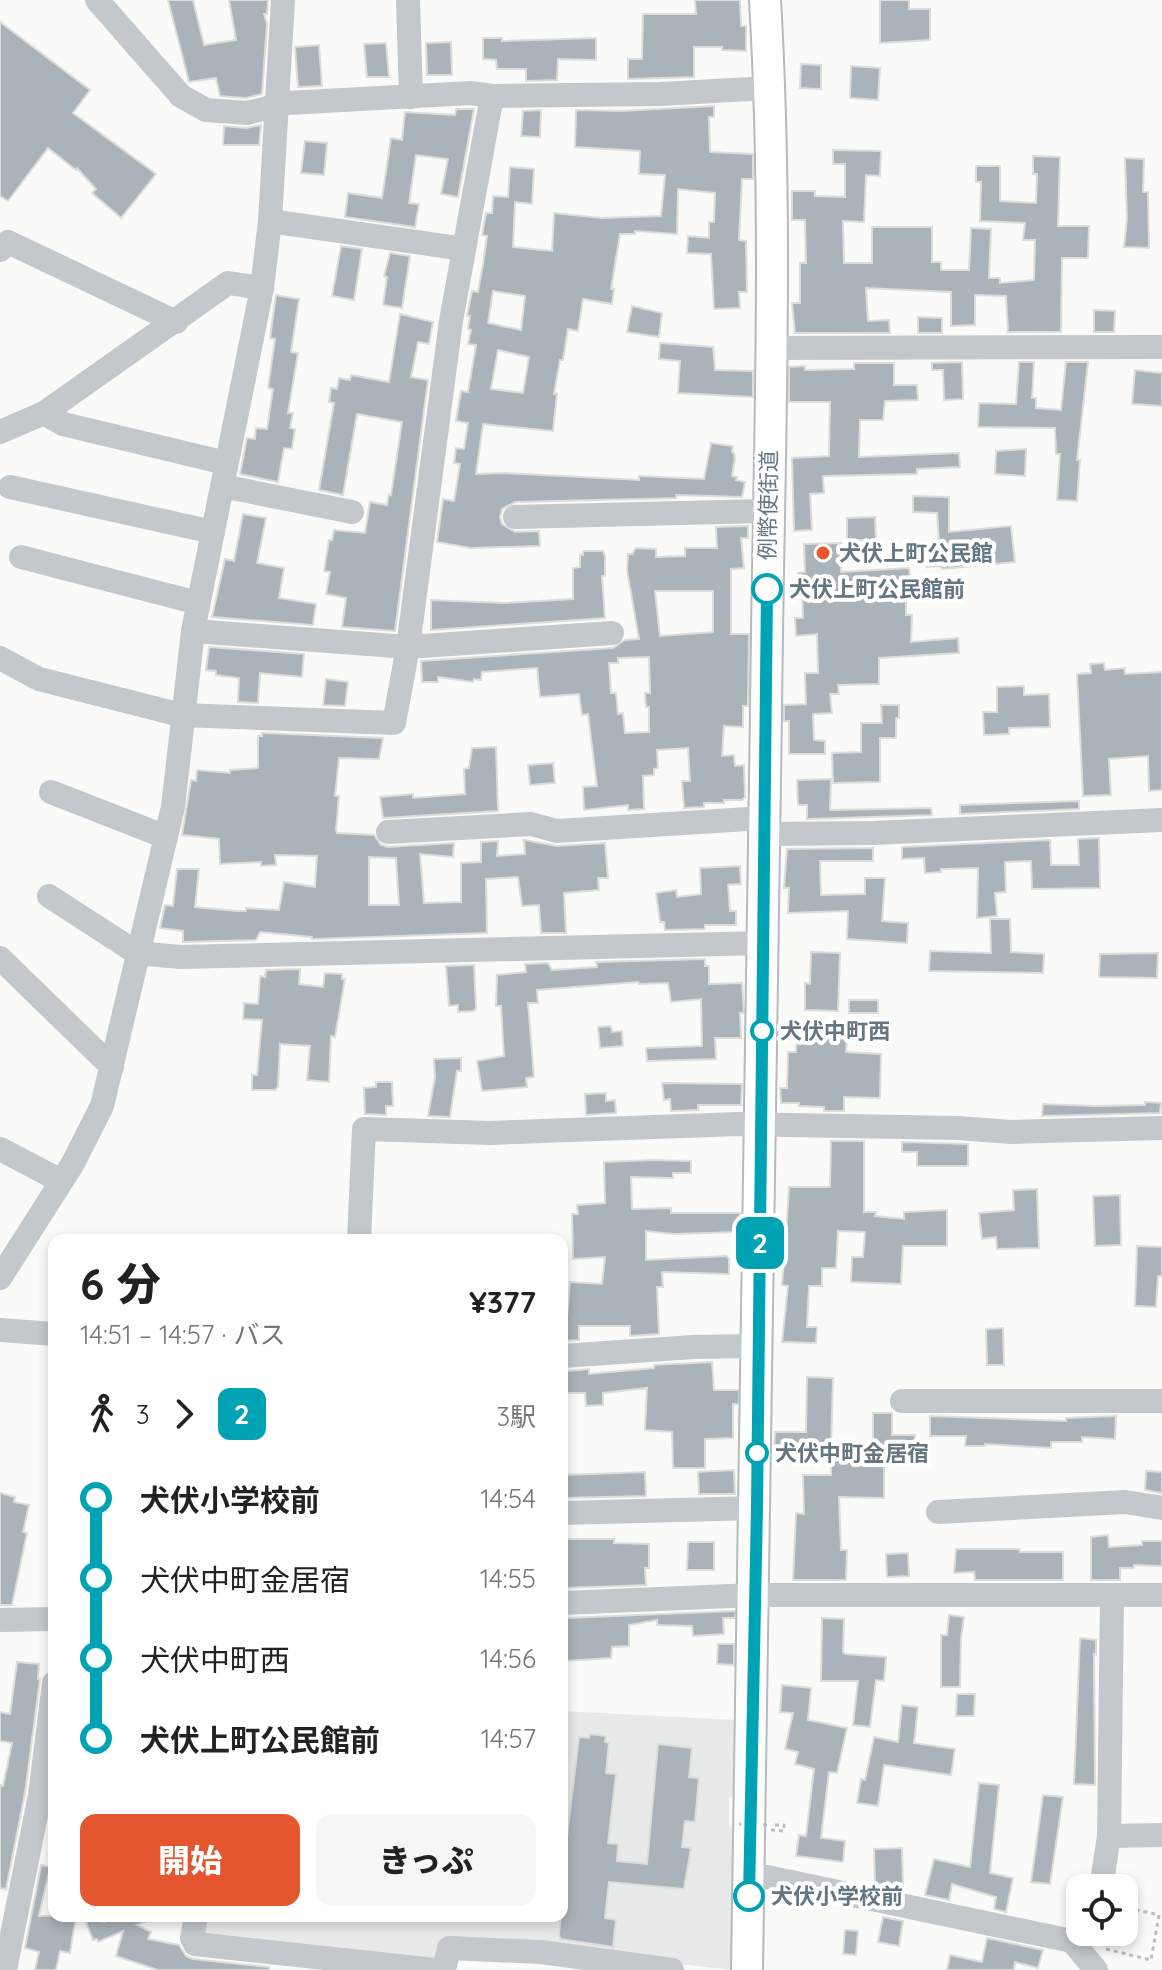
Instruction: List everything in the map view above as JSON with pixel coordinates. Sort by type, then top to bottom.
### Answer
[{"type":"main road","name":"例幣使街道","points":[[747,1970],[757,1508],[770,348],[770,88],[765,0]]},
{"type":"street","points":[[97,0],[181,96],[206,110],[247,113],[287,103],[471,93],[492,96],[661,94],[770,88]]},
{"type":"street","points":[[0,1278],[72,1165],[102,1106],[173,807],[181,715],[193,631],[262,288],[270,221],[283,0]]},
{"type":"street","points":[[408,0],[411,97]]},
{"type":"street","points":[[0,658],[39,679],[181,715],[394,723],[408,647],[451,321],[492,96]]},
{"type":"street","points":[[270,221],[464,249]]},
{"type":"street","points":[[0,250],[8,242],[176,322]]},
{"type":"street","points":[[0,432],[44,413],[228,283],[262,288]]},
{"type":"street","points":[[770,348],[1162,347]]},
{"type":"street","points":[[44,413],[63,424],[352,512]]},
{"type":"street","points":[[10,487],[213,532]]},
{"type":"street","points":[[515,517],[768,511]]},
{"type":"street","points":[[21,557],[198,603]]},
{"type":"street","points":[[193,631],[408,647],[612,633]]},
{"type":"street","points":[[51,792],[166,837]]},
{"type":"street","points":[[388,832],[531,824],[557,831],[765,826],[904,832],[1162,820]]},
{"type":"street","points":[[49,896],[137,953],[180,957],[763,943]]},
{"type":"street","points":[[0,958],[112,1067]]},
{"type":"street","points":[[359,1234],[364,1129],[490,1133],[761,1125],[958,1128],[1011,1132],[1162,1128]]},
{"type":"street","points":[[0,1149],[61,1181]]},
{"type":"street","points":[[0,1330],[48,1334]]},
{"type":"street","points":[[568,1356],[758,1346]]},
{"type":"street","points":[[902,1401],[1162,1401]]},
{"type":"street","points":[[938,1512],[1125,1502],[1162,1508]]},
{"type":"street","points":[[568,1513],[757,1508]]},
{"type":"street","points":[[568,1603],[755,1595],[1162,1595]]},
{"type":"street","points":[[1103,1874],[1109,1836],[1112,1597]]},
{"type":"street","points":[[0,1620],[48,1619]]},
{"type":"street","points":[[5,1970],[45,1810],[48,1754]]},
{"type":"street","points":[[1109,1836],[1162,1835]]},
{"type":"street","points":[[749,1878],[767,1877],[1066,1931]]},
{"type":"street","points":[[195,1922],[192,1938],[195,1944],[435,1970]]},
{"type":"street","points":[[1083,1946],[1096,1970]]},
{"type":"street","points":[[444,1970],[449,1948],[541,1952],[672,1970]]},
{"type":"path","points":[[739,1824],[768,1827]]},
{"type":"path","points":[[1112,1946],[1151,1960],[1159,1915],[1138,1910]]},
{"type":"shaded area","points":[[568,1711],[737,1720],[736,1794],[729,1798],[729,1825],[734,1833],[732,1970],[500,1944],[427,1968],[200,1942],[201,1922],[568,1922]]},
{"type":"building","points":[[168,0],[193,0],[204,45],[236,40],[229,0],[268,0],[267,14],[264,14],[267,24],[262,94],[246,98],[220,96],[216,78],[189,82]]},
{"type":"building","points":[[695,0],[740,0],[741,26],[746,26],[746,51],[694,47],[694,77],[628,79],[628,59],[642,59],[643,14],[696,14]]},
{"type":"building","points":[[880,0],[909,0],[909,9],[930,9],[930,40],[880,43]]},
{"type":"building","points":[[0,22],[90,90],[73,113],[156,174],[121,218],[92,193],[96,189],[77,168],[48,148],[8,201],[0,196]]},
{"type":"building","points":[[483,38],[502,38],[502,41],[596,38],[596,60],[558,59],[557,80],[526,81],[526,69],[497,69],[496,60],[483,59]]},
{"type":"building","points":[[451,42],[452,75],[427,75],[426,43]]},
{"type":"building","points":[[386,43],[389,77],[367,77],[364,44]]},
{"type":"building","points":[[319,45],[322,86],[298,87],[295,47]]},
{"type":"building","points":[[801,64],[821,65],[821,89],[800,88]]},
{"type":"building","points":[[851,66],[880,68],[878,100],[850,98]]},
{"type":"building","points":[[714,106],[714,117],[709,117],[710,152],[753,154],[753,179],[742,179],[739,240],[746,241],[747,292],[739,292],[740,308],[714,309],[711,254],[687,253],[688,236],[709,238],[709,222],[714,222],[715,193],[678,189],[677,234],[635,231],[635,234],[620,234],[611,289],[614,289],[612,304],[583,299],[578,331],[568,329],[563,360],[560,360],[554,394],[557,394],[553,431],[483,424],[476,474],[639,480],[639,476],[704,479],[711,443],[733,446],[732,476],[745,482],[742,497],[676,495],[676,498],[515,502],[502,509],[502,524],[515,532],[539,531],[540,546],[471,548],[437,542],[443,499],[454,501],[460,464],[454,463],[456,448],[464,449],[468,423],[456,421],[461,391],[468,392],[476,345],[468,344],[471,330],[468,329],[470,316],[467,316],[472,291],[478,292],[487,236],[482,235],[486,213],[492,213],[493,196],[508,197],[510,167],[534,169],[532,204],[515,202],[513,247],[552,251],[554,213],[601,218],[661,216],[665,175],[639,174],[640,151],[575,147],[576,110]],"holes":[[[493,291],[525,296],[521,330],[488,323]],[[498,350],[529,357],[523,393],[491,389]]]},
{"type":"building","points":[[456,109],[474,109],[458,197],[441,194],[448,159],[416,155],[409,203],[419,204],[415,227],[345,217],[348,193],[382,198],[391,138],[402,140],[405,112],[455,115]]},
{"type":"building","points":[[541,110],[540,137],[521,136],[523,111]]},
{"type":"building","points":[[261,125],[259,145],[223,145],[224,126],[246,128]]},
{"type":"building","points":[[305,141],[327,143],[324,175],[301,173]]},
{"type":"building","points":[[833,150],[881,151],[880,176],[866,175],[864,222],[843,221],[844,263],[872,263],[872,227],[932,227],[932,262],[941,262],[941,270],[969,270],[971,228],[991,229],[989,278],[1000,278],[1000,283],[1034,280],[1035,240],[1023,240],[1025,223],[980,221],[981,182],[976,182],[976,166],[1000,166],[1000,201],[1036,203],[1037,174],[1033,174],[1033,156],[1060,157],[1058,226],[1089,226],[1088,258],[1062,258],[1061,332],[1008,332],[1006,296],[975,295],[975,325],[951,326],[951,292],[866,288],[868,321],[889,320],[890,333],[795,333],[792,303],[800,303],[800,263],[806,263],[805,220],[792,220],[792,191],[815,191],[815,196],[845,197],[845,164],[833,164]]},
{"type":"building","points":[[1125,158],[1144,159],[1143,192],[1148,192],[1149,248],[1124,247],[1127,219]]},
{"type":"building","points":[[341,246],[362,249],[354,300],[332,296]]},
{"type":"building","points":[[390,253],[410,256],[402,308],[383,305],[387,277],[384,276]]},
{"type":"building","points":[[276,295],[299,299],[291,352],[298,353],[288,413],[293,413],[290,428],[295,429],[292,449],[284,448],[278,482],[240,474],[247,438],[255,439],[256,428],[267,429],[273,389],[268,388],[275,339],[270,338]]},
{"type":"building","points":[[632,306],[662,313],[659,337],[627,332]]},
{"type":"building","points":[[1094,310],[1115,311],[1114,332],[1094,332]]},
{"type":"building","points":[[400,314],[433,322],[429,344],[418,342],[411,377],[428,380],[395,631],[342,627],[346,598],[326,594],[330,572],[324,571],[329,540],[332,540],[334,530],[365,533],[370,502],[387,505],[402,422],[357,414],[343,495],[319,490],[334,403],[329,402],[331,388],[337,389],[339,378],[350,380],[351,375],[389,382]]},
{"type":"building","points":[[918,317],[942,318],[942,333],[918,333]]},
{"type":"building","points":[[660,343],[713,347],[715,370],[753,371],[753,397],[678,393],[680,361],[659,359]]},
{"type":"building","points":[[962,362],[963,399],[944,400],[943,370],[932,370],[932,363]]},
{"type":"building","points":[[1019,362],[1034,362],[1032,398],[1036,398],[1036,408],[1061,410],[1066,362],[1088,362],[1077,460],[1080,460],[1077,501],[1057,500],[1060,454],[1056,454],[1055,428],[978,427],[979,403],[1016,404]]},
{"type":"building","points":[[854,363],[894,363],[894,385],[917,385],[918,400],[885,401],[883,420],[860,420],[859,457],[959,453],[960,467],[917,469],[917,474],[823,476],[824,493],[810,494],[812,530],[794,531],[792,458],[829,456],[830,402],[789,402],[789,367],[805,366],[805,370],[854,369]]},
{"type":"building","points":[[1135,370],[1162,373],[1162,406],[1132,404]]},
{"type":"building","points":[[1026,449],[1025,476],[995,474],[996,451]]},
{"type":"building","points":[[913,496],[949,497],[949,532],[1011,526],[1015,562],[942,569],[941,566],[927,567],[926,543],[939,542],[937,513],[913,512]]},
{"type":"building","points":[[243,514],[266,518],[257,563],[284,568],[279,598],[316,604],[313,625],[212,617],[225,559],[234,561]]},
{"type":"building","points":[[875,517],[876,540],[847,540],[847,518]]},
{"type":"building","points":[[748,526],[748,538],[741,538],[744,568],[731,569],[731,634],[749,634],[748,706],[743,706],[743,727],[724,726],[722,756],[734,755],[735,766],[744,765],[745,797],[742,800],[724,800],[724,803],[704,803],[704,807],[684,808],[682,781],[690,781],[688,748],[657,750],[658,768],[654,769],[654,775],[643,776],[644,809],[628,810],[628,805],[584,810],[583,787],[597,786],[588,714],[582,715],[579,694],[540,697],[537,668],[482,672],[481,680],[474,679],[473,682],[438,677],[438,682],[422,682],[421,661],[613,648],[625,640],[639,639],[627,570],[628,554],[636,548],[656,549],[656,557],[685,556],[685,548],[717,548],[716,527]],"holes":[[[655,591],[713,591],[713,632],[660,636]],[[649,657],[650,693],[645,693],[646,707],[649,707],[649,732],[625,733],[623,713],[618,714],[616,693],[611,693],[609,663],[618,663],[618,658]]]},
{"type":"building","points":[[841,543],[841,572],[909,568],[911,587],[906,588],[906,615],[912,615],[911,642],[958,638],[959,653],[879,658],[879,684],[838,685],[839,694],[830,694],[832,713],[813,714],[814,740],[825,741],[825,754],[789,754],[789,721],[784,721],[784,705],[806,704],[805,673],[818,673],[817,634],[796,636],[795,618],[803,618],[802,586],[799,586],[798,573],[805,572],[804,544]]},
{"type":"building","points":[[583,551],[603,551],[605,556],[605,576],[602,576],[605,618],[431,630],[431,600],[504,603],[573,599],[573,568],[580,567]]},
{"type":"building","points":[[209,647],[304,654],[302,677],[260,673],[258,703],[238,702],[239,678],[216,675],[216,671],[206,670]]},
{"type":"building","points":[[1104,663],[1105,670],[1125,668],[1125,674],[1162,672],[1162,790],[1149,791],[1148,756],[1109,759],[1111,795],[1083,796],[1077,674],[1091,673],[1090,664]]},
{"type":"building","points":[[326,679],[348,682],[345,706],[323,705]]},
{"type":"building","points":[[1024,686],[1024,695],[1049,694],[1050,727],[1009,728],[1009,734],[984,735],[983,712],[997,712],[997,687]]},
{"type":"building","points":[[881,705],[899,705],[899,718],[896,718],[896,738],[880,738],[880,782],[833,783],[832,753],[861,752],[861,723],[882,723]]},
{"type":"building","points":[[262,733],[383,738],[379,759],[339,758],[335,796],[339,796],[336,830],[337,833],[374,835],[381,845],[388,847],[454,843],[453,857],[420,854],[424,903],[461,902],[461,863],[481,862],[481,842],[498,841],[497,856],[525,854],[524,840],[557,846],[605,843],[608,878],[598,878],[599,890],[564,893],[566,933],[541,933],[539,905],[522,906],[518,877],[486,879],[487,933],[312,939],[260,932],[256,940],[183,942],[183,931],[160,928],[165,905],[173,906],[177,869],[199,869],[195,907],[237,911],[246,911],[246,908],[279,910],[284,882],[315,887],[317,856],[275,855],[276,865],[261,866],[261,862],[220,864],[219,839],[182,835],[191,780],[196,781],[197,770],[230,773],[230,770],[258,768],[258,736]],"holes":[[[369,857],[396,858],[399,905],[369,905]]]},
{"type":"building","points":[[496,747],[498,811],[383,818],[380,797],[465,794],[464,769],[469,768],[472,748]]},
{"type":"building","points":[[553,763],[555,783],[530,785],[528,765]]},
{"type":"building","points":[[831,779],[830,810],[931,808],[932,815],[807,819],[807,805],[798,805],[797,780]]},
{"type":"building","points":[[1079,801],[1079,809],[960,814],[960,805]]},
{"type":"building","points":[[1099,838],[1100,888],[1032,889],[1031,861],[1005,862],[1006,892],[995,893],[997,916],[977,918],[978,868],[941,869],[941,872],[925,873],[924,858],[902,859],[902,847],[1050,840],[1051,865],[1079,865],[1078,839]]},
{"type":"building","points":[[873,848],[873,861],[820,861],[821,895],[865,894],[865,878],[885,878],[882,921],[908,923],[907,943],[847,939],[848,911],[788,913],[789,888],[784,888],[787,849]]},
{"type":"building","points":[[740,866],[741,884],[728,885],[730,911],[736,911],[736,925],[665,930],[664,922],[660,922],[656,893],[676,890],[677,897],[701,894],[700,868]]},
{"type":"building","points":[[990,919],[1010,919],[1011,952],[1044,954],[1043,973],[929,971],[930,951],[991,953]]},
{"type":"building","points":[[811,952],[840,953],[838,1011],[805,1010],[805,983],[810,984]]},
{"type":"building","points":[[1158,953],[1157,978],[1099,977],[1100,954]]},
{"type":"building","points":[[705,959],[705,966],[709,966],[709,984],[742,983],[744,1013],[740,1013],[741,1038],[715,1038],[716,1059],[647,1061],[646,1048],[702,1046],[701,999],[671,1002],[668,983],[638,982],[537,990],[538,1003],[528,1003],[534,1077],[526,1078],[527,1087],[482,1091],[477,1061],[504,1056],[501,1006],[496,1006],[497,975],[526,972],[525,964],[548,963],[552,970],[597,967],[596,962]]},
{"type":"building","points":[[474,965],[476,1008],[474,1011],[458,1012],[458,1005],[449,1006],[446,966]]},
{"type":"building","points":[[300,969],[299,984],[323,987],[325,973],[342,974],[342,979],[345,979],[335,1037],[331,1036],[329,1082],[307,1080],[310,1046],[280,1044],[278,1087],[275,1090],[252,1090],[252,1075],[257,1075],[262,1020],[243,1019],[244,1003],[258,1004],[260,976],[265,977],[266,970]]},
{"type":"building","points":[[849,1000],[878,1000],[878,1013],[849,1013]]},
{"type":"building","points":[[611,1026],[612,1032],[622,1031],[623,1046],[600,1048],[598,1027]]},
{"type":"building","points":[[797,1036],[847,1037],[846,1052],[881,1054],[880,1098],[844,1097],[844,1111],[824,1111],[824,1107],[781,1103],[780,1088],[787,1088],[788,1052],[796,1052]]},
{"type":"building","points":[[461,1058],[450,1117],[428,1116],[435,1077],[434,1059]]},
{"type":"building","points":[[376,1082],[392,1082],[393,1106],[386,1106],[386,1115],[365,1114],[364,1088],[376,1087]]},
{"type":"building","points":[[662,1083],[742,1084],[741,1105],[698,1105],[698,1110],[671,1111],[670,1099],[664,1100]]},
{"type":"building","points":[[606,1093],[606,1101],[615,1100],[616,1113],[586,1115],[585,1094]]},
{"type":"building","points":[[1145,1102],[1161,1103],[1160,1113],[1042,1116],[1043,1104],[1095,1106],[1145,1105]]},
{"type":"building","points":[[831,1141],[864,1141],[864,1212],[904,1219],[904,1212],[947,1210],[947,1246],[903,1246],[901,1284],[851,1282],[852,1257],[863,1257],[865,1232],[838,1231],[836,1268],[822,1268],[822,1286],[809,1286],[807,1327],[817,1327],[816,1343],[782,1342],[788,1286],[782,1285],[785,1249],[781,1249],[781,1234],[786,1234],[789,1187],[830,1187]]},
{"type":"building","points":[[902,1142],[968,1144],[968,1166],[917,1166],[917,1152],[902,1152]]},
{"type":"building","points":[[691,1161],[691,1173],[673,1173],[673,1178],[631,1177],[632,1209],[671,1208],[671,1213],[740,1213],[739,1232],[674,1234],[646,1231],[646,1260],[726,1256],[729,1259],[729,1274],[662,1272],[663,1287],[657,1287],[659,1334],[630,1336],[630,1326],[579,1326],[579,1340],[568,1341],[570,1282],[602,1284],[605,1257],[573,1259],[572,1214],[578,1214],[577,1205],[605,1203],[604,1162]]},
{"type":"building","points":[[1037,1189],[1039,1248],[997,1249],[996,1237],[982,1239],[979,1213],[1014,1210],[1013,1190]]},
{"type":"building","points":[[1120,1195],[1121,1245],[1095,1246],[1093,1196]]},
{"type":"building","points":[[1137,1246],[1162,1247],[1162,1276],[1158,1276],[1156,1307],[1135,1306]]},
{"type":"building","points":[[1003,1328],[1004,1365],[987,1365],[986,1329]]},
{"type":"building","points":[[712,1362],[714,1390],[739,1390],[739,1404],[733,1404],[733,1438],[705,1439],[705,1468],[673,1468],[672,1432],[645,1430],[647,1388],[603,1393],[603,1405],[586,1406],[585,1393],[568,1393],[568,1371],[589,1369],[589,1374],[654,1368],[654,1365]]},
{"type":"building","points":[[807,1377],[833,1378],[831,1448],[774,1448],[775,1432],[806,1432]]},
{"type":"building","points":[[873,1413],[892,1413],[892,1435],[915,1435],[915,1449],[894,1448],[893,1462],[884,1461],[884,1498],[839,1497],[841,1550],[847,1550],[846,1580],[793,1580],[796,1513],[804,1514],[803,1475],[831,1475],[831,1451],[873,1451]]},
{"type":"building","points":[[930,1416],[1066,1421],[1066,1418],[1116,1416],[1115,1439],[1082,1437],[1082,1442],[1051,1442],[1051,1448],[985,1444],[965,1446],[966,1436],[930,1436]]},
{"type":"building","points":[[734,1470],[735,1494],[699,1494],[698,1472]]},
{"type":"building","points":[[1146,1471],[1162,1472],[1162,1493],[1145,1490]]},
{"type":"building","points":[[645,1472],[646,1496],[568,1498],[568,1475]]},
{"type":"building","points":[[0,1493],[15,1497],[14,1502],[29,1505],[23,1532],[27,1533],[12,1605],[0,1605]]},
{"type":"building","points":[[1108,1535],[1109,1547],[1162,1541],[1162,1566],[1134,1565],[1134,1568],[1120,1568],[1120,1580],[1091,1580],[1091,1537]]},
{"type":"building","points":[[568,1539],[614,1539],[614,1543],[649,1544],[646,1585],[568,1588]]},
{"type":"building","points":[[688,1542],[714,1542],[714,1570],[687,1570]]},
{"type":"building","points":[[956,1549],[1063,1552],[1063,1580],[975,1580],[974,1572],[954,1573]]},
{"type":"building","points":[[908,1553],[909,1576],[887,1577],[886,1554]]},
{"type":"building","points":[[736,1611],[735,1618],[723,1618],[724,1634],[693,1636],[692,1626],[657,1625],[657,1620],[629,1625],[629,1646],[612,1647],[611,1658],[568,1661],[568,1618]]},
{"type":"building","points":[[949,1615],[964,1617],[960,1687],[941,1687],[941,1635],[947,1635]]},
{"type":"building","points":[[822,1618],[844,1619],[845,1654],[886,1657],[884,1681],[876,1680],[870,1727],[853,1725],[858,1681],[821,1681]]},
{"type":"building","points":[[1080,1638],[1096,1640],[1095,1785],[1074,1784]]},
{"type":"building","points":[[718,1644],[734,1644],[734,1665],[717,1664]]},
{"type":"building","points":[[17,1662],[39,1664],[40,1679],[25,1793],[6,1889],[0,1888],[0,1785],[3,1786],[12,1743],[0,1741],[0,1712],[10,1714]]},
{"type":"building","points":[[782,1685],[811,1688],[808,1720],[847,1728],[837,1773],[829,1772],[821,1838],[845,1841],[843,1862],[796,1856],[799,1835],[806,1836],[814,1769],[795,1764],[798,1752],[785,1749],[793,1713],[780,1712]]},
{"type":"building","points":[[957,1694],[975,1694],[974,1716],[956,1716]]},
{"type":"building","points":[[902,1705],[918,1707],[914,1743],[955,1749],[951,1775],[884,1765],[878,1806],[857,1803],[874,1737],[898,1742]]},
{"type":"building","points":[[590,1734],[606,1736],[605,1742],[609,1743],[606,1773],[616,1774],[608,1843],[618,1844],[617,1861],[647,1864],[658,1744],[692,1748],[689,1777],[699,1778],[695,1822],[685,1821],[682,1847],[691,1848],[684,1889],[609,1882],[605,1918],[616,1920],[613,1947],[560,1939],[559,1934],[560,1922],[568,1922],[568,1828],[579,1737],[589,1738]]},
{"type":"building","points":[[979,1783],[999,1785],[990,1873],[1013,1878],[1006,1912],[994,1909],[996,1897],[952,1884],[949,1900],[925,1895],[934,1859],[970,1867]]},
{"type":"building","points":[[1043,1795],[1063,1797],[1050,1884],[1031,1882]]},
{"type":"building","points":[[902,1848],[903,1885],[875,1884],[874,1849]]},
{"type":"building","points":[[41,1865],[48,1867],[39,1916],[48,1916],[48,1922],[75,1922],[70,1953],[60,1951],[56,1970],[35,1970],[39,1952],[25,1948]]},
{"type":"building","points":[[883,1917],[903,1921],[899,1946],[878,1942]]},
{"type":"building","points":[[86,1922],[144,1922],[137,1925],[151,1932],[148,1939],[179,1945],[186,1956],[193,1959],[269,1967],[269,1970],[158,1970],[116,1956],[123,1931],[98,1942],[97,1939],[93,1940]]},
{"type":"building","points":[[845,1930],[858,1931],[856,1955],[843,1954]]},
{"type":"building","points":[[987,1938],[1043,1950],[1038,1968],[1015,1962],[1014,1970],[947,1970],[950,1955],[982,1962]]},
{"type":"bus line","name":"2","points":[[749,1896],[757,1508],[767,589]]},
{"type":"place","name":"犬伏上町公民館","points":[[823,553]]},
{"type":"place","name":"犬伏上町公民館前","points":[[767,589]]},
{"type":"place","name":"犬伏中町西","points":[[762,1031]]},
{"type":"place","name":"犬伏中町金居宿","points":[[757,1453]]},
{"type":"place","name":"犬伏小学校前","points":[[749,1896]]}]
